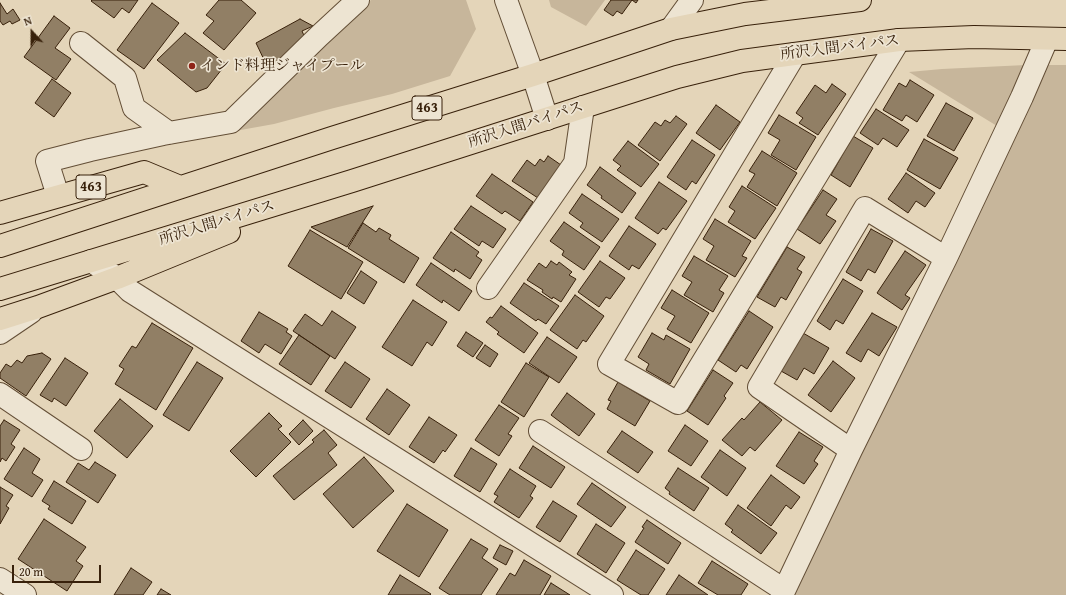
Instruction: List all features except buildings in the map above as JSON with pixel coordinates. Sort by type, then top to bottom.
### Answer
[{"type":"highway","name":"463","points":[[0,246],[671,30],[745,14],[860,0]]},
{"type":"highway","name":"所沢入間バイパス","points":[[0,290],[352,181],[677,77],[727,64],[899,40],[974,37],[1057,39]]},
{"type":"highway","name":"463","points":[[0,213],[144,172],[180,187]]},
{"type":"highway","points":[[0,319],[38,307],[117,278],[352,181]]},
{"type":"street","points":[[58,196],[47,161],[169,133],[231,122],[358,0]]},
{"type":"street","points":[[506,0],[547,119]]},
{"type":"street","points":[[671,30],[692,0]]},
{"type":"street","points":[[540,430],[783,592],[946,258],[1022,97],[1057,39]]},
{"type":"street","points":[[795,54],[610,364],[678,403],[899,40]]},
{"type":"street","points":[[81,43],[125,78],[134,108],[169,133]]},
{"type":"street","points":[[488,288],[574,162],[583,107]]},
{"type":"street","points":[[851,450],[759,387],[865,208],[946,258]]},
{"type":"street","points":[[91,261],[117,278],[130,291],[612,595]]},
{"type":"street","points":[[0,333],[38,307]]},
{"type":"street","points":[[0,394],[81,449]]},
{"type":"street","points":[[0,579],[25,595]]},
{"type":"shaded area","points":[[371,0],[466,0],[476,29],[450,76],[392,94],[274,124],[235,131],[277,88]]},
{"type":"shaded area","points":[[549,0],[605,0],[586,26],[551,7]]},
{"type":"shaded area","points":[[1026,65],[997,126],[909,72],[942,69]]},
{"type":"shaded area","points":[[1047,65],[1066,65],[1066,595],[792,595]]},
{"type":"place","name":"インド料理ジャイプール","points":[[192,66]]}]
